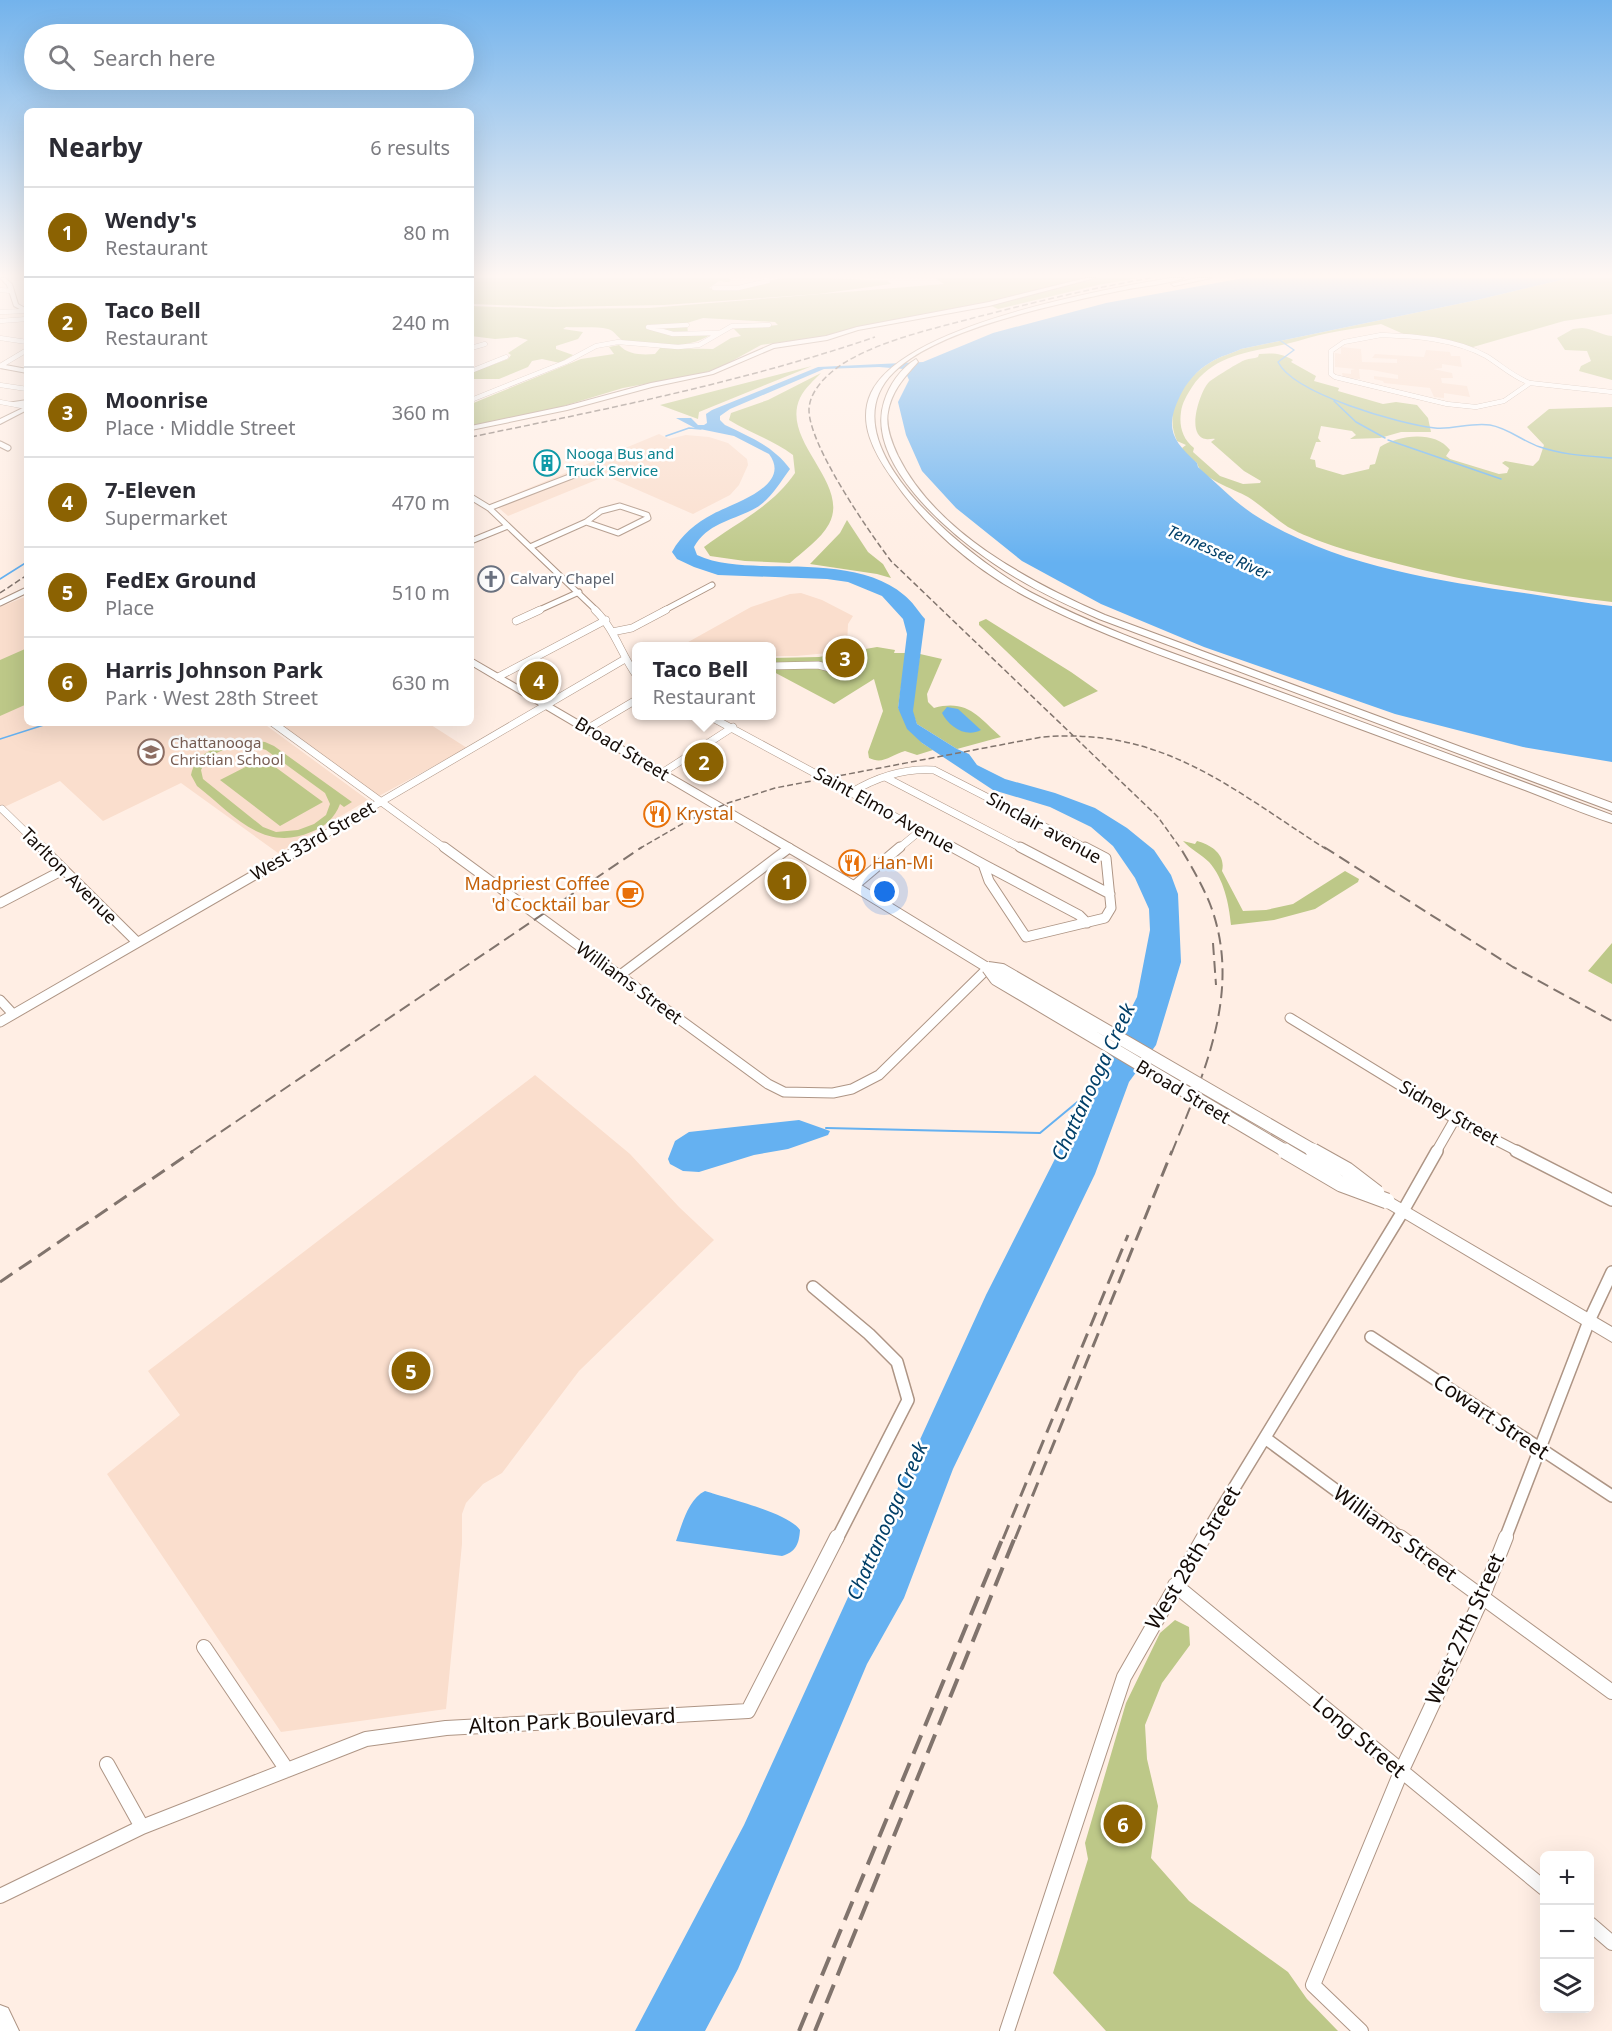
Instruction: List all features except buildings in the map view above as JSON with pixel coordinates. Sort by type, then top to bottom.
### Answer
[{"type":"highway","points":[[888,373],[876,388],[869,417],[871,432],[880,458],[891,477],[951,541],[1026,593],[1140,643],[1612,819]]},
{"type":"highway","points":[[901,373],[885,399],[882,413],[887,442],[895,459],[905,477],[936,511],[968,540],[1011,570],[1074,605],[1129,628],[1612,807]]},
{"type":"highway","points":[[1287,698],[1305,709],[1612,828]]},
{"type":"main road","points":[[474,427],[567,408],[651,385],[714,373]]},
{"type":"main road","points":[[10,403],[24,402]]},
{"type":"main road","points":[[0,422],[24,409]]},
{"type":"main road","name":"Broad Street","points":[[474,663],[854,886],[988,968],[996,979],[1228,1119],[1341,1184],[1387,1201],[1612,1335]]},
{"type":"main road","points":[[0,2016],[8,2031]]},
{"type":"street","points":[[474,399],[541,373]]},
{"type":"street","points":[[1332,373],[1335,377],[1458,406],[1476,407],[1497,404],[1530,384]]},
{"type":"street","points":[[1513,373],[1530,384],[1612,392]]},
{"type":"street","points":[[0,385],[24,389]]},
{"type":"street","points":[[0,402],[24,406]]},
{"type":"street","points":[[0,444],[8,448]]},
{"type":"street","points":[[489,508],[577,474]]},
{"type":"street","points":[[474,499],[489,508],[606,620],[632,669]]},
{"type":"street","points":[[530,547],[586,522],[591,516],[620,505],[647,515],[648,518],[618,533],[586,522]]},
{"type":"street","points":[[474,540],[508,526]]},
{"type":"street","points":[[612,632],[632,628],[712,585]]},
{"type":"street","points":[[0,603],[24,591]]},
{"type":"street","points":[[516,621],[579,592]]},
{"type":"street","points":[[498,677],[606,620]]},
{"type":"street","name":"West 33rd Street","points":[[0,1022],[625,659]]},
{"type":"street","points":[[776,666],[818,665],[830,668]]},
{"type":"street","points":[[587,729],[632,702]]},
{"type":"street","name":"Saint Elmo Avenue","points":[[717,720],[1079,915],[1087,923]]},
{"type":"street","name":"Williams Street","points":[[277,726],[768,1084],[784,1092],[833,1093],[852,1089],[879,1075],[988,968]]},
{"type":"street","points":[[662,774],[733,728]]},
{"type":"street","name":"Sinclair avenue","points":[[852,792],[865,783],[885,777],[922,769],[934,770],[1106,858],[1111,908],[1106,918],[1026,937],[989,881],[983,864]]},
{"type":"street","points":[[885,777],[1110,894]]},
{"type":"street","name":"Tarlton Avenue","points":[[2,809],[137,942]]},
{"type":"street","points":[[854,886],[921,830]]},
{"type":"street","points":[[619,976],[789,848]]},
{"type":"street","points":[[0,903],[63,870]]},
{"type":"street","points":[[0,999],[13,1014]]},
{"type":"street","name":"Sidney Street","points":[[1290,1018],[1455,1119],[1612,1200]]},
{"type":"street","name":"West 28th Street","points":[[1007,2031],[1124,1677],[1175,1584],[1403,1211],[1455,1119]]},
{"type":"street","name":"West 27th Street","points":[[1361,2031],[1313,1985],[1401,1772],[1482,1598],[1589,1321],[1612,1272]]},
{"type":"street","name":"Alton Park Boulevard","points":[[0,1896],[142,1827],[366,1739],[446,1728],[748,1711],[908,1400],[897,1362],[869,1334],[813,1287]]},
{"type":"street","name":"Cowart Street","points":[[1371,1337],[1612,1496]]},
{"type":"street","name":"Williams Street","points":[[1265,1438],[1612,1692]]},
{"type":"street","name":"Long Street","points":[[1175,1584],[1540,1884]]},
{"type":"street","points":[[204,1647],[287,1770]]},
{"type":"street","points":[[107,1764],[142,1827]]},
{"type":"street","points":[[1594,1927],[1612,1943]]},
{"type":"shaded area","points":[[1342,373],[1359,373],[1360,379],[1343,378]]},
{"type":"shaded area","points":[[1386,373],[1452,373],[1453,378],[1441,378],[1442,383],[1467,386],[1470,397],[1444,393],[1444,398],[1434,397],[1430,388],[1384,383],[1374,379],[1374,376],[1398,379],[1398,375]]},
{"type":"shaded area","points":[[659,434],[669,439],[686,435],[709,437],[728,443],[747,459],[748,465],[739,485],[730,495],[693,514],[606,476],[508,516],[493,503]]},
{"type":"shaded area","points":[[801,593],[822,600],[853,616],[848,624],[847,646],[828,653],[776,656],[776,642],[688,642],[751,607],[790,594]]},
{"type":"shaded area","name":"Chattanooga Christian School","points":[[24,597],[24,726],[267,726],[368,800],[278,853],[181,783],[103,821],[60,781],[0,809],[0,607]]},
{"type":"shaded area","points":[[279,726],[433,726],[467,748],[379,796]]},
{"type":"shaded area","points":[[535,1075],[630,1154],[679,1207],[714,1240],[579,1371],[502,1473],[483,1484],[466,1503],[462,1514],[462,1544],[446,1709],[281,1732],[107,1474],[180,1415],[148,1371]]},
{"type":"green space","points":[[474,373],[514,373],[499,379],[474,379]]},
{"type":"green space","points":[[547,373],[705,373],[623,388],[557,408],[474,425],[474,403]]},
{"type":"green space","points":[[786,373],[795,373],[699,412],[698,419],[660,405]]},
{"type":"green space","points":[[821,373],[802,394],[796,414],[799,430],[806,446],[831,493],[833,509],[826,530],[790,563],[745,561],[710,556],[704,547],[765,505],[795,473],[793,455],[729,420],[731,413],[768,400]]},
{"type":"green space","points":[[1197,373],[1205,373],[1192,387],[1182,405],[1180,417],[1184,436],[1194,448],[1193,452],[1220,476],[1243,484],[1260,483],[1261,481],[1244,471],[1211,442],[1215,439],[1200,436],[1196,430],[1196,413],[1205,387],[1223,373],[1310,373],[1316,376],[1314,381],[1339,388],[1338,391],[1383,404],[1396,402],[1417,405],[1428,418],[1431,432],[1401,432],[1380,438],[1350,439],[1356,435],[1352,431],[1321,426],[1318,438],[1321,442],[1316,442],[1310,459],[1315,460],[1316,467],[1343,475],[1369,469],[1370,465],[1375,464],[1380,447],[1396,440],[1416,436],[1435,439],[1443,444],[1450,450],[1446,456],[1450,459],[1499,474],[1507,473],[1509,468],[1502,463],[1505,461],[1533,466],[1539,460],[1544,445],[1527,427],[1549,409],[1612,407],[1612,602],[1525,590],[1412,567],[1322,542],[1288,527],[1248,497],[1204,474],[1197,463],[1185,454],[1182,448],[1186,445],[1177,441],[1172,418],[1178,396]]},
{"type":"green space","points":[[1586,373],[1612,373],[1612,380]]},
{"type":"green space","points":[[847,520],[868,552],[883,564],[891,578],[810,564],[840,533]]},
{"type":"green space","points":[[986,619],[1098,691],[1064,707],[979,625],[979,622]]},
{"type":"green space","points":[[877,647],[895,650],[894,653],[906,653],[898,708],[922,743],[933,750],[917,755],[905,751],[883,760],[869,758],[868,752],[883,711],[874,679],[834,704],[776,673],[776,658],[819,657]]},
{"type":"green space","points":[[24,649],[24,705],[0,716],[0,660]]},
{"type":"green space","points":[[920,654],[942,659],[927,694],[928,702],[934,708],[956,706],[964,708],[979,717],[1001,737],[957,749],[917,724],[912,711]]},
{"type":"green space","points":[[239,741],[265,742],[274,746],[352,802],[344,807],[340,804],[332,818],[320,827],[293,837],[263,834],[249,827],[197,786],[191,775],[198,760],[205,754],[213,749]],"holes":[[[250,745],[266,750],[325,793],[330,804],[326,815],[314,824],[298,830],[276,832],[263,827],[203,779],[201,770],[209,758],[221,751],[235,746]]]},
{"type":"green space","points":[[263,758],[323,802],[280,826],[220,780]]},
{"type":"green space","points":[[1183,841],[1195,844],[1197,841],[1217,852],[1222,860],[1222,871],[1243,911],[1266,910],[1293,904],[1345,871],[1359,879],[1358,882],[1315,909],[1274,920],[1231,925],[1227,900],[1214,869],[1209,862]]},
{"type":"green space","points":[[1612,943],[1612,984],[1588,971]]},
{"type":"green space","points":[[1175,1620],[1189,1627],[1190,1645],[1162,1683],[1145,1725],[1147,1759],[1158,1806],[1151,1858],[1189,1901],[1288,1972],[1307,1999],[1338,2031],[1106,2031],[1053,1973],[1088,1859],[1085,1843],[1126,1703],[1160,1633]]},
{"type":"water","name":"Chattanooga Creek","points":[[804,373],[815,373],[730,409],[720,416],[720,420],[725,425],[769,448],[790,469],[773,492],[758,507],[705,533],[694,547],[697,555],[737,564],[816,567],[855,572],[889,585],[907,597],[925,619],[913,711],[917,724],[969,754],[977,765],[1005,779],[1055,793],[1095,808],[1127,828],[1154,850],[1171,875],[1178,894],[1181,962],[1156,1045],[1129,1082],[1095,1174],[953,1469],[904,1598],[867,1664],[738,1969],[705,2031],[635,2031],[744,1825],[986,1295],[1137,997],[1150,930],[1149,909],[1135,878],[1113,846],[1091,827],[1050,807],[993,790],[922,743],[907,729],[898,708],[907,634],[903,619],[882,596],[848,582],[827,579],[718,575],[677,559],[672,552],[690,530],[713,514],[757,492],[773,475],[774,465],[769,454],[734,436],[695,428],[676,418],[691,418],[698,425],[704,425],[707,423],[706,414]]},
{"type":"water","name":"Tennessee River","points":[[906,373],[1197,373],[1182,391],[1175,407],[1172,426],[1177,441],[1198,467],[1236,501],[1261,519],[1324,549],[1392,570],[1496,589],[1612,606],[1612,762],[1523,747],[1395,714],[1204,647],[1101,604],[1022,561],[956,508],[922,471],[906,435],[898,402],[909,380]]},
{"type":"water","points":[[947,707],[958,709],[981,730],[970,733],[953,727],[942,713]]},
{"type":"water","points":[[799,1120],[830,1131],[828,1135],[788,1149],[754,1155],[699,1172],[683,1171],[670,1164],[668,1159],[675,1141],[689,1132]]},
{"type":"water","points":[[705,1491],[771,1512],[794,1524],[800,1530],[796,1547],[782,1556],[676,1541],[690,1506]]},
{"type":"waterway","points":[[1287,373],[1325,396],[1374,414],[1435,428],[1490,425],[1549,450],[1612,458]]},
{"type":"waterway","points":[[1334,401],[1356,422],[1385,438]]},
{"type":"waterway","points":[[666,436],[689,428],[701,429]]},
{"type":"waterway","points":[[1388,440],[1501,479]]},
{"type":"waterway","points":[[0,579],[24,564]]},
{"type":"waterway","points":[[0,739],[41,726]]},
{"type":"waterway","name":"Chattanooga Creek","points":[[826,1128],[1040,1133],[1087,1094],[1090,1095]]},
{"type":"railway","points":[[474,436],[624,405],[757,373]]},
{"type":"railway","points":[[831,373],[816,389],[810,402],[811,424],[818,443],[841,487],[869,530],[891,561],[1074,736]]},
{"type":"railway","points":[[0,593],[24,577]]},
{"type":"railway","points":[[639,849],[687,821],[728,803],[775,788],[1042,737],[1074,736]]},
{"type":"railway","points":[[1074,736],[1158,817],[1181,849]]},
{"type":"railway","points":[[1074,736],[1124,742],[1160,752],[1193,766],[1226,784],[1326,849]]},
{"type":"railway","points":[[1172,1152],[1207,1061],[1221,999],[1222,968],[1219,936],[1210,904],[1180,847]]},
{"type":"railway","points":[[1324,847],[1513,967],[1612,1021]]},
{"type":"railway","points":[[191,1152],[639,849]]},
{"type":"railway","points":[[1213,943],[1216,985]]},
{"type":"railway","points":[[0,1282],[193,1151]]},
{"type":"railway","points":[[1015,1539],[1172,1151]]},
{"type":"railway","points":[[1003,1539],[1128,1235]]},
{"type":"railway","points":[[799,2031],[1003,1537]]},
{"type":"railway","points":[[815,2031],[1015,1537]]},
{"type":"place","name":"Nooga Bus and Truck Service","points":[[547,463]]},
{"type":"place","name":"Calvary Chapel","points":[[491,579]]},
{"type":"place","name":"Moonrise","points":[[845,658]]},
{"type":"place","name":"7-Eleven","points":[[539,681]]},
{"type":"place","name":"Chattanooga Christian School","points":[[151,752]]},
{"type":"place","name":"Taco Bell","points":[[704,762]]},
{"type":"place","name":"Krystal","points":[[657,814]]},
{"type":"place","name":"Han-Mi","points":[[852,863]]},
{"type":"place","name":"Wendy's","points":[[787,881]]},
{"type":"place","name":"Madpriest Coffee 'd Cocktail bar","points":[[630,894]]},
{"type":"place","name":"FedEx Ground","points":[[411,1371]]},
{"type":"place","name":"Harris Johnson Park","points":[[1123,1824]]}]
